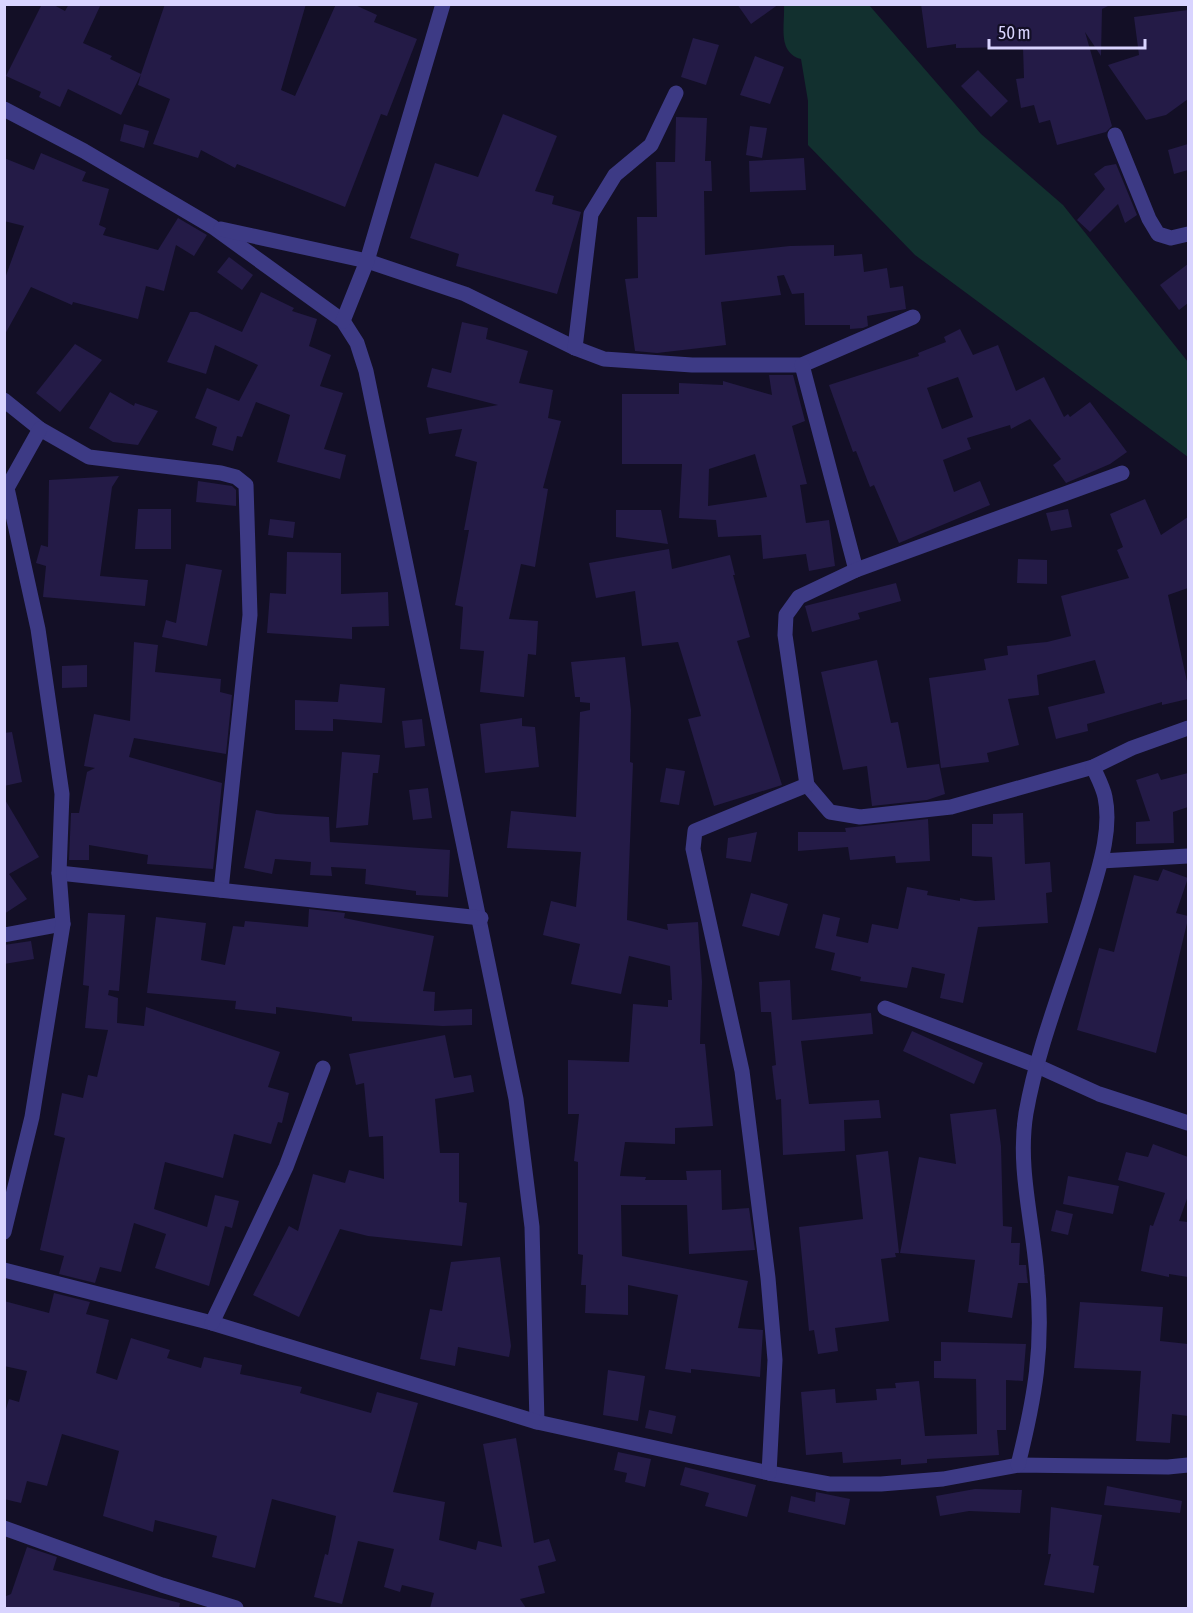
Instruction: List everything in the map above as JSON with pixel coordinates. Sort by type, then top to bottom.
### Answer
[{"type":"street","points":[[343,321],[367,261],[437,6]]},
{"type":"street","points":[[576,348],[591,214],[615,175],[651,145],[676,93]]},
{"type":"street","points":[[4,109],[84,151],[213,227],[343,321],[357,343],[366,371],[481,918],[516,1099],[532,1227],[537,1422]]},
{"type":"street","points":[[1115,135],[1149,219],[1158,234],[1171,238],[1188,234]]},
{"type":"street","points":[[213,227],[367,261],[465,294],[576,348],[604,359],[681,364],[802,364],[913,316]]},
{"type":"street","points":[[802,364],[856,570]]},
{"type":"street","points":[[4,400],[40,429],[89,458],[221,474],[236,477],[246,485],[250,615],[221,890]]},
{"type":"street","points":[[4,1232],[32,1117],[63,924],[59,873],[62,794],[38,629],[6,488],[40,429]]},
{"type":"street","points":[[1122,473],[856,570],[799,597],[786,615],[786,647],[807,786],[830,812],[860,818],[951,807],[1094,767],[1132,748],[1188,728]]},
{"type":"street","points":[[1018,1465],[1035,1397],[1039,1358],[1037,1275],[1025,1190],[1026,1116],[1035,1065],[1071,963],[1101,861],[1106,826],[1105,797],[1094,767]]},
{"type":"street","points":[[769,1473],[775,1360],[768,1278],[742,1071],[693,849],[695,831],[807,786]]},
{"type":"street","points":[[1101,861],[1188,855]]},
{"type":"street","points":[[59,873],[481,918]]},
{"type":"street","points":[[4,935],[63,924]]},
{"type":"street","points":[[885,1008],[1035,1065],[1099,1094],[1188,1123]]},
{"type":"street","points":[[212,1323],[286,1167],[323,1068]]},
{"type":"street","points":[[4,1270],[212,1323],[537,1422],[829,1484],[881,1484],[943,1479],[1018,1465],[1168,1467],[1188,1465]]},
{"type":"street","points":[[4,1528],[162,1585],[236,1608]]},
{"type":"green space","points":[[784,5],[869,5],[981,134],[1063,205],[1188,362],[1188,457],[915,255],[808,145],[808,101],[801,59],[793,56],[785,44]]},
{"type":"building","points":[[42,4],[52,4],[65,11],[69,4],[101,4],[83,43],[112,56],[110,59],[141,74],[121,115],[68,89],[60,107],[39,97],[41,92],[6,76]]},
{"type":"building","points":[[165,4],[306,4],[281,90],[295,96],[336,4],[353,4],[377,15],[374,22],[417,39],[387,116],[381,114],[345,207],[237,164],[235,168],[201,150],[198,158],[153,144],[170,99],[138,85]]},
{"type":"building","points":[[737,4],[779,4],[751,24]]},
{"type":"building","points":[[921,4],[1112,4],[1102,9],[1101,56],[1085,32],[1112,126],[1106,132],[1057,145],[1050,120],[1039,123],[1034,105],[1021,108],[1016,79],[1024,78],[1023,47],[956,48],[956,44],[927,48]]},
{"type":"building","points":[[1188,10],[1188,99],[1166,115],[1146,120],[1108,65],[1139,55],[1134,17]]},
{"type":"building","points":[[693,38],[719,45],[706,85],[681,77]]},
{"type":"building","points":[[755,56],[784,67],[770,104],[740,95]]},
{"type":"building","points":[[978,70],[1008,101],[991,117],[961,86]]},
{"type":"building","points":[[503,114],[557,136],[535,191],[554,196],[552,204],[581,212],[557,294],[456,266],[459,254],[410,238],[435,163],[478,177]]},
{"type":"building","points":[[676,117],[707,118],[705,161],[711,161],[712,191],[704,191],[705,255],[790,246],[834,245],[834,256],[862,254],[864,272],[887,268],[890,288],[903,286],[906,309],[867,316],[868,326],[863,328],[850,329],[850,325],[805,325],[804,293],[792,294],[784,275],[777,276],[781,295],[721,302],[726,345],[657,353],[635,351],[625,279],[638,278],[637,217],[657,217],[656,162],[675,162]]},
{"type":"building","points":[[124,124],[149,131],[144,148],[120,141]]},
{"type":"building","points":[[750,126],[767,128],[762,158],[746,155]]},
{"type":"building","points":[[1188,144],[1188,170],[1174,174],[1168,150]]},
{"type":"building","points":[[41,153],[86,172],[82,181],[109,189],[99,225],[106,228],[103,235],[158,250],[178,218],[207,235],[194,256],[176,245],[164,291],[146,286],[138,319],[73,302],[72,305],[31,287],[4,336],[4,281],[24,226],[4,221],[4,158],[34,170]]},
{"type":"building","points":[[804,158],[806,190],[750,192],[749,161]]},
{"type":"building","points":[[1116,164],[1137,215],[1125,223],[1118,204],[1090,232],[1077,220],[1105,189],[1094,174],[1105,166]]},
{"type":"building","points":[[229,257],[253,275],[242,290],[217,272]]},
{"type":"building","points":[[1188,264],[1188,303],[1179,310],[1160,285]]},
{"type":"building","points":[[261,292],[294,308],[292,311],[317,319],[309,346],[331,355],[320,386],[343,393],[324,449],[346,455],[340,479],[277,462],[290,415],[256,402],[242,437],[237,436],[233,451],[212,445],[217,427],[195,418],[207,388],[239,401],[258,365],[215,345],[206,374],[167,362],[190,312],[197,312],[242,332]]},
{"type":"building","points":[[462,322],[488,328],[486,339],[528,351],[519,383],[553,390],[548,418],[561,421],[543,488],[548,489],[535,567],[521,564],[509,619],[538,621],[536,655],[528,654],[524,697],[480,692],[484,651],[460,649],[463,607],[455,605],[469,530],[464,530],[477,462],[455,456],[462,429],[429,434],[426,418],[498,405],[427,387],[432,368],[451,373]]},
{"type":"building","points":[[960,329],[973,355],[998,345],[1016,391],[1044,377],[1064,417],[1068,414],[1070,417],[1090,402],[1127,452],[1110,464],[1066,483],[1053,465],[1061,459],[1030,419],[1011,429],[1010,425],[967,438],[971,449],[943,460],[954,492],[980,481],[990,505],[899,543],[874,485],[870,487],[856,451],[853,452],[829,385],[919,356],[918,353],[946,342],[944,337]],"holes":[[[958,377],[973,417],[942,429],[927,388]]]},
{"type":"building","points":[[75,344],[102,360],[60,412],[36,393]]},
{"type":"building","points":[[769,375],[793,375],[805,421],[792,426],[807,484],[800,485],[806,523],[829,520],[835,566],[809,571],[806,554],[763,559],[761,535],[718,537],[716,520],[679,518],[682,464],[622,464],[622,394],[679,394],[679,383],[723,385],[723,381],[772,395]],"holes":[[[755,454],[767,497],[708,506],[709,469]]]},
{"type":"building","points":[[110,392],[134,406],[135,403],[158,411],[138,445],[113,442],[89,428]]},
{"type":"building","points":[[119,476],[112,487],[100,576],[148,580],[145,606],[43,597],[46,566],[36,563],[41,545],[48,547],[49,480]]},
{"type":"building","points":[[198,481],[232,486],[236,490],[236,506],[196,502]]},
{"type":"building","points":[[1145,499],[1161,535],[1188,517],[1188,588],[1168,595],[1188,686],[1188,699],[1162,705],[1162,702],[1087,724],[1088,731],[1056,739],[1048,707],[1105,693],[1095,660],[1037,675],[1039,695],[1008,699],[1019,745],[987,753],[989,762],[941,768],[929,678],[986,670],[984,659],[1008,655],[1007,646],[1047,642],[1071,636],[1061,596],[1129,578],[1117,550],[1123,547],[1110,514]]},
{"type":"building","points":[[138,509],[171,509],[171,549],[135,549]]},
{"type":"building","points":[[1068,509],[1072,527],[1051,531],[1046,513]]},
{"type":"building","points":[[616,510],[661,510],[668,544],[616,537]]},
{"type":"building","points":[[270,519],[295,522],[293,538],[268,535]]},
{"type":"building","points":[[669,549],[672,569],[730,555],[735,575],[733,575],[750,637],[737,641],[782,785],[714,806],[688,719],[701,716],[678,642],[642,646],[635,591],[596,598],[589,563]]},
{"type":"building","points":[[287,552],[341,553],[341,594],[388,592],[389,626],[352,627],[352,639],[267,633],[270,593],[286,594]]},
{"type":"building","points":[[1018,559],[1047,560],[1047,584],[1017,583]]},
{"type":"building","points":[[186,564],[222,570],[207,646],[162,637],[166,620],[176,623]]},
{"type":"building","points":[[896,583],[901,601],[858,613],[860,619],[812,632],[805,606]]},
{"type":"building","points":[[134,642],[158,645],[155,672],[221,679],[220,692],[232,695],[226,754],[134,738],[129,757],[222,783],[213,869],[147,864],[148,855],[89,845],[89,860],[69,860],[71,813],[79,813],[87,772],[95,768],[84,766],[94,714],[130,721]]},
{"type":"building","points":[[625,657],[631,710],[630,762],[633,763],[627,920],[668,930],[667,924],[698,922],[702,982],[700,1044],[705,1044],[713,1126],[675,1128],[675,1144],[625,1142],[620,1176],[646,1177],[645,1180],[687,1180],[686,1171],[721,1170],[722,1210],[749,1208],[755,1250],[689,1254],[687,1205],[621,1205],[622,1256],[748,1281],[738,1328],[763,1330],[760,1377],[691,1369],[691,1373],[665,1369],[678,1295],[628,1285],[628,1315],[585,1313],[586,1285],[581,1285],[583,1255],[578,1254],[578,1162],[574,1161],[579,1114],[568,1114],[568,1060],[629,1062],[633,1004],[668,1007],[668,1000],[672,1000],[670,966],[629,956],[621,994],[571,984],[580,944],[543,935],[551,901],[576,907],[581,852],[507,848],[511,811],[576,817],[580,712],[590,710],[590,703],[580,702],[580,697],[575,697],[571,662]]},
{"type":"building","points":[[877,660],[891,723],[898,722],[907,768],[939,764],[945,794],[927,800],[872,806],[867,766],[843,770],[821,672]]},
{"type":"building","points":[[87,665],[87,687],[62,688],[62,666]]},
{"type":"building","points":[[340,684],[385,688],[382,723],[333,719],[333,731],[295,730],[295,700],[338,702]]},
{"type":"building","points":[[522,718],[522,726],[535,727],[539,767],[485,773],[480,724]]},
{"type":"building","points":[[422,719],[425,746],[405,748],[402,721]]},
{"type":"building","points":[[12,732],[22,782],[4,786],[4,733]]},
{"type":"building","points":[[342,752],[380,755],[378,773],[373,773],[368,825],[336,828]]},
{"type":"building","points":[[666,768],[685,771],[679,805],[660,802]]},
{"type":"building","points":[[1158,773],[1161,780],[1188,773],[1188,807],[1173,812],[1174,843],[1136,844],[1136,822],[1150,821],[1136,780]]},
{"type":"building","points":[[428,788],[432,818],[413,820],[409,790]]},
{"type":"building","points":[[4,798],[39,857],[9,874],[27,899],[4,914]]},
{"type":"building","points":[[256,810],[276,814],[329,817],[330,842],[450,850],[448,897],[416,895],[416,891],[365,884],[366,869],[331,867],[332,876],[310,875],[311,862],[275,859],[272,874],[244,868]]},
{"type":"building","points":[[1023,813],[1025,864],[1050,862],[1052,892],[1046,893],[1048,923],[978,927],[963,1003],[940,998],[945,974],[912,967],[907,988],[860,981],[861,977],[831,970],[835,953],[815,948],[823,914],[840,918],[836,936],[868,943],[872,924],[898,929],[907,887],[928,891],[927,895],[960,901],[960,898],[975,901],[995,900],[992,857],[972,856],[972,824],[993,824],[993,814]]},
{"type":"building","points":[[928,819],[930,861],[896,863],[895,856],[850,860],[848,847],[798,851],[798,832],[846,832],[845,828]]},
{"type":"building","points":[[757,832],[751,862],[726,858],[728,838]]},
{"type":"building","points":[[1163,869],[1188,878],[1176,913],[1188,916],[1188,919],[1156,1053],[1077,1030],[1099,948],[1114,952],[1134,875],[1158,881]]},
{"type":"building","points":[[751,893],[788,904],[779,936],[742,926]]},
{"type":"building","points":[[309,909],[345,913],[344,918],[434,936],[423,991],[435,992],[434,1011],[472,1009],[472,1025],[443,1026],[352,1021],[352,1017],[276,1007],[276,1014],[235,1009],[236,1001],[147,993],[156,917],[206,923],[201,960],[225,965],[233,926],[244,927],[245,921],[308,927]]},
{"type":"building","points":[[88,913],[125,915],[119,991],[109,990],[108,995],[118,998],[117,1023],[144,1026],[146,1007],[280,1052],[268,1087],[289,1093],[282,1123],[278,1122],[271,1144],[234,1134],[223,1178],[165,1162],[154,1209],[207,1227],[215,1195],[239,1201],[232,1228],[225,1226],[209,1286],[155,1268],[166,1234],[134,1223],[121,1272],[100,1267],[95,1283],[59,1274],[64,1256],[40,1250],[65,1138],[54,1135],[62,1093],[83,1098],[88,1075],[97,1077],[108,1030],[85,1028],[89,986],[83,985]]},
{"type":"building","points":[[31,941],[34,959],[4,964],[4,945]]},
{"type":"building","points":[[790,980],[792,1020],[871,1013],[873,1034],[801,1041],[809,1104],[879,1100],[881,1118],[844,1120],[845,1151],[783,1155],[781,1099],[776,1100],[772,1066],[776,1065],[771,1012],[761,1012],[759,982]]},
{"type":"building","points":[[912,1031],[983,1063],[974,1084],[903,1051]]},
{"type":"building","points":[[445,1035],[454,1078],[471,1075],[474,1092],[435,1099],[440,1153],[459,1153],[459,1202],[467,1203],[462,1246],[368,1236],[340,1229],[299,1317],[253,1295],[289,1226],[298,1231],[313,1174],[345,1183],[349,1170],[384,1179],[383,1136],[369,1137],[364,1083],[356,1085],[349,1054]]},
{"type":"building","points":[[996,1109],[1001,1146],[1003,1226],[1012,1227],[1011,1243],[1020,1243],[1019,1265],[1026,1265],[1028,1283],[1018,1283],[1012,1318],[968,1312],[975,1260],[900,1253],[919,1157],[956,1164],[950,1114]]},
{"type":"building","points":[[1153,1144],[1188,1157],[1188,1196],[1179,1221],[1188,1222],[1188,1277],[1169,1274],[1169,1277],[1141,1271],[1150,1225],[1153,1226],[1165,1193],[1118,1180],[1126,1152],[1148,1157]]},
{"type":"building","points":[[888,1151],[899,1253],[895,1253],[896,1257],[881,1259],[889,1321],[835,1328],[838,1351],[818,1354],[814,1330],[809,1331],[799,1227],[863,1219],[856,1155]]},
{"type":"building","points":[[1068,1176],[1119,1186],[1113,1214],[1063,1204]]},
{"type":"building","points":[[1056,1210],[1073,1214],[1068,1235],[1051,1231]]},
{"type":"building","points":[[500,1257],[511,1346],[509,1357],[458,1347],[455,1366],[420,1359],[430,1309],[442,1311],[451,1262]]},
{"type":"building","points":[[54,1293],[90,1302],[86,1314],[109,1320],[96,1373],[117,1380],[131,1338],[170,1350],[167,1358],[201,1368],[204,1357],[242,1365],[240,1374],[302,1387],[300,1393],[371,1413],[377,1392],[418,1403],[393,1492],[445,1502],[439,1540],[476,1550],[478,1541],[502,1547],[483,1444],[516,1438],[534,1543],[549,1539],[556,1561],[538,1566],[545,1593],[520,1599],[526,1608],[430,1608],[434,1593],[402,1585],[400,1592],[384,1587],[394,1549],[358,1541],[342,1604],[314,1597],[325,1554],[328,1555],[336,1516],[272,1499],[255,1568],[212,1557],[217,1536],[155,1520],[153,1532],[103,1516],[119,1451],[62,1434],[47,1486],[27,1481],[21,1503],[4,1499],[4,1416],[9,1399],[19,1402],[27,1371],[4,1366],[4,1301],[49,1313]]},
{"type":"building","points":[[1080,1302],[1163,1307],[1160,1341],[1188,1344],[1188,1416],[1172,1414],[1170,1443],[1136,1441],[1141,1371],[1074,1368]]},
{"type":"building","points":[[941,1342],[1026,1344],[1023,1381],[1006,1380],[1006,1430],[997,1430],[999,1455],[927,1459],[927,1463],[901,1465],[901,1459],[843,1463],[842,1452],[806,1455],[801,1392],[835,1389],[836,1403],[877,1400],[876,1389],[896,1388],[895,1383],[919,1381],[925,1436],[977,1434],[976,1379],[934,1378],[934,1361],[941,1361]]},
{"type":"building","points":[[608,1370],[645,1376],[638,1421],[603,1415]]},
{"type":"building","points":[[649,1410],[676,1416],[672,1434],[645,1428]]},
{"type":"building","points":[[618,1452],[651,1459],[645,1487],[625,1482],[627,1473],[614,1470]]},
{"type":"building","points":[[685,1467],[756,1485],[747,1517],[705,1506],[709,1493],[680,1485]]},
{"type":"building","points":[[1107,1486],[1182,1501],[1180,1513],[1104,1505]]},
{"type":"building","points":[[975,1489],[1022,1490],[1020,1513],[969,1511],[940,1516],[936,1496]]},
{"type":"building","points":[[816,1492],[850,1499],[845,1525],[788,1512],[791,1496],[815,1502]]},
{"type":"building","points":[[1051,1507],[1102,1515],[1093,1565],[1099,1566],[1094,1593],[1044,1585],[1051,1554],[1048,1554]]},
{"type":"building","points":[[27,1547],[57,1557],[53,1570],[180,1603],[179,1608],[4,1608],[4,1597],[11,1594]]}]
